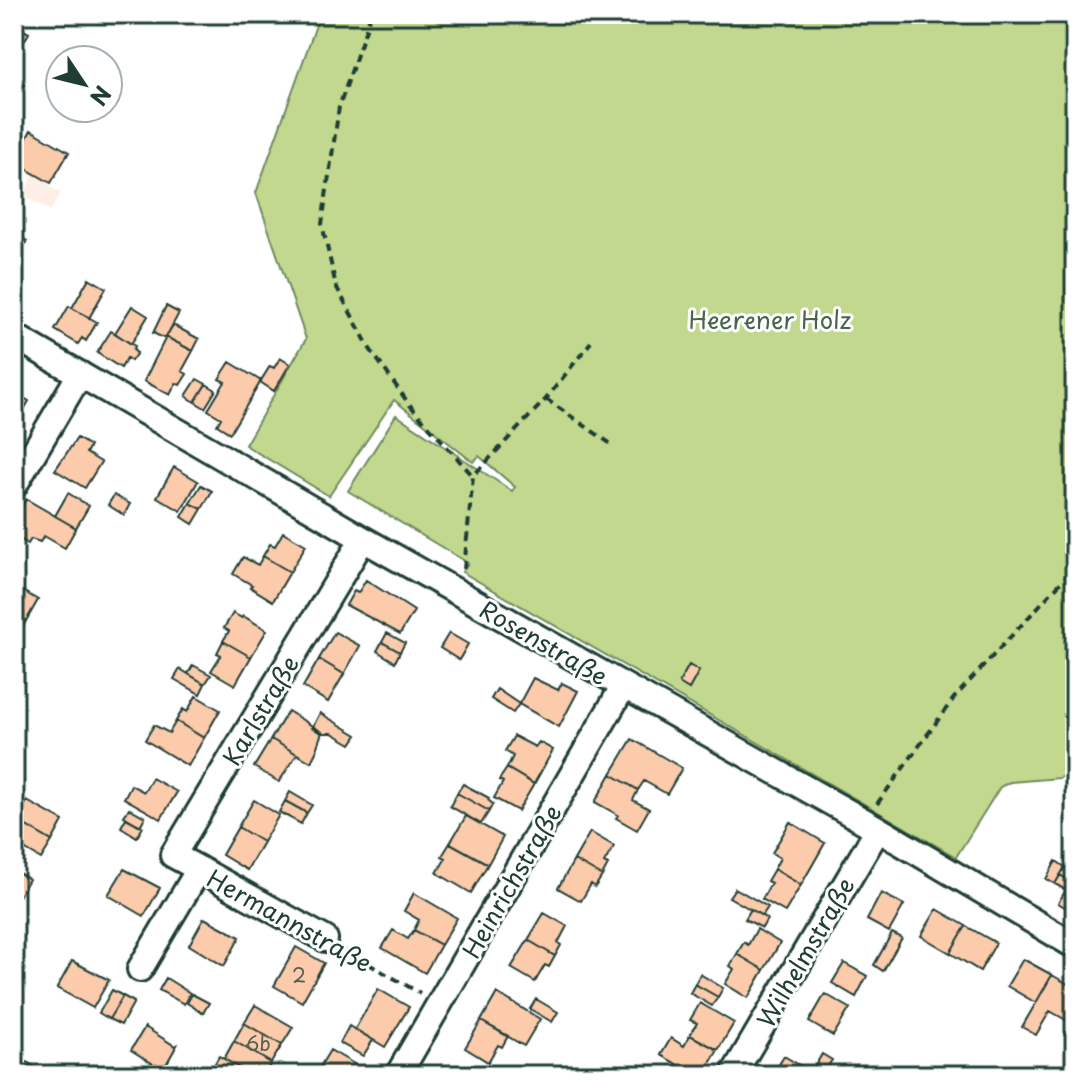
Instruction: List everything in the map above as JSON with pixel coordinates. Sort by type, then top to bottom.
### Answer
[{"type":"street","name":"Rosenstraße","points":[[14,336],[363,539],[871,825],[1075,946]]},
{"type":"street","points":[[14,486],[80,374]]},
{"type":"street","name":"Karlstraße","points":[[199,869],[173,855],[363,539]]},
{"type":"street","name":"Heinrichstraße","points":[[398,1075],[623,687]]},
{"type":"street","name":"Wilhelmstraße","points":[[733,1075],[871,825]]},
{"type":"street","name":"Hermannstraße","points":[[140,969],[199,869],[325,939]]},
{"type":"path","points":[[371,14],[339,107],[322,224],[336,286],[370,349],[409,404],[473,476]]},
{"type":"path","points":[[462,595],[473,476],[546,399],[591,342]]},
{"type":"path","points":[[546,399],[614,446]]},
{"type":"path","points":[[871,825],[954,698],[1075,567]]},
{"type":"path","name":"Hermannstraße","points":[[325,939],[440,1004]]},
{"type":"shaded area","points":[[27,169],[51,183],[49,186],[61,193],[50,211],[23,195],[33,177],[25,172]]},
{"type":"green space","name":"Heerener Holz","points":[[320,14],[1075,14],[1075,769],[1060,778],[1010,782],[1000,787],[956,857],[462,572],[468,563],[348,491],[396,415],[512,491],[515,487],[479,456],[473,462],[394,400],[329,496],[245,445],[306,339],[256,193]]},
{"type":"building","points":[[16,26],[29,33],[25,40],[14,33]]},
{"type":"building","points":[[31,130],[69,152],[51,183],[14,162]]},
{"type":"building","points":[[14,234],[27,241],[21,252],[14,249]]},
{"type":"building","points":[[89,278],[106,288],[89,318],[72,308]]},
{"type":"building","points":[[69,306],[97,322],[86,341],[82,338],[78,344],[55,330]]},
{"type":"building","points":[[132,306],[148,316],[131,344],[115,333]]},
{"type":"building","points":[[166,306],[179,313],[165,339],[153,333]]},
{"type":"building","points":[[173,325],[199,339],[193,351],[166,337]]},
{"type":"building","points":[[111,331],[135,346],[133,350],[137,353],[131,361],[127,358],[121,368],[97,353]]},
{"type":"building","points":[[166,337],[193,351],[182,371],[187,374],[180,385],[176,383],[170,395],[144,381]]},
{"type":"building","points":[[280,358],[290,364],[274,391],[260,382],[270,366],[274,368]]},
{"type":"building","points":[[230,362],[261,381],[230,433],[217,425],[221,418],[208,410],[225,382],[219,379]]},
{"type":"building","points":[[197,379],[206,384],[195,402],[186,396]]},
{"type":"building","points":[[206,384],[216,390],[205,408],[195,402]]},
{"type":"building","points":[[14,392],[29,401],[14,426]]},
{"type":"building","points":[[77,438],[90,446],[86,453],[101,462],[85,488],[55,470]]},
{"type":"building","points":[[174,467],[198,481],[181,511],[157,497]]},
{"type":"building","points":[[201,485],[212,491],[202,509],[190,503]]},
{"type":"building","points":[[68,493],[89,506],[76,528],[55,516]]},
{"type":"building","points":[[114,495],[130,504],[124,515],[108,505]]},
{"type":"building","points":[[26,499],[76,528],[65,548],[44,536],[40,542],[31,539],[28,544],[18,538],[21,533],[14,529],[14,520]]},
{"type":"building","points":[[190,503],[202,509],[193,524],[182,517]]},
{"type":"building","points":[[283,532],[306,545],[290,572],[263,556],[270,544],[275,546]]},
{"type":"building","points":[[263,556],[290,572],[273,601],[233,574],[243,557],[258,565]]},
{"type":"building","points":[[366,580],[414,611],[400,634],[346,605],[354,591],[358,593]]},
{"type":"building","points":[[14,586],[38,600],[26,621],[14,615]]},
{"type":"building","points":[[233,613],[267,630],[251,657],[223,641],[229,631],[224,628]]},
{"type":"building","points":[[16,616],[26,621],[21,630],[16,627],[14,632],[14,620]]},
{"type":"building","points":[[335,632],[360,646],[344,674],[319,659]]},
{"type":"building","points":[[387,633],[405,643],[400,652],[382,642]]},
{"type":"building","points":[[449,633],[468,644],[459,660],[440,648]]},
{"type":"building","points":[[223,641],[251,657],[235,685],[211,671],[221,655],[217,653]]},
{"type":"building","points":[[382,642],[400,652],[395,662],[377,651]]},
{"type":"building","points":[[319,659],[344,674],[328,702],[303,687]]},
{"type":"building","points":[[193,665],[211,675],[205,684],[188,674]]},
{"type":"building","points":[[689,665],[699,671],[689,689],[679,683]]},
{"type":"building","points":[[180,669],[205,684],[200,694],[174,679]]},
{"type":"building","points":[[533,678],[558,690],[562,683],[578,691],[559,727],[519,704]]},
{"type":"building","points":[[497,689],[519,704],[513,713],[491,699]]},
{"type":"building","points":[[196,696],[220,710],[204,738],[176,721],[183,709],[187,712]]},
{"type":"building","points":[[288,711],[322,732],[311,762],[271,739]]},
{"type":"building","points":[[320,713],[357,735],[351,744],[332,733],[322,733],[312,728]]},
{"type":"building","points":[[176,721],[204,738],[188,766],[145,740],[154,725],[169,733]]},
{"type":"building","points":[[514,736],[535,747],[539,742],[553,750],[534,784],[507,768],[513,756],[505,751]]},
{"type":"building","points":[[271,739],[297,754],[279,782],[254,767]]},
{"type":"building","points":[[632,739],[682,768],[667,794],[644,781],[638,790],[611,774]]},
{"type":"building","points":[[507,768],[534,784],[518,811],[494,798],[503,782],[499,780]]},
{"type":"building","points":[[611,774],[638,790],[633,800],[649,809],[637,830],[595,802]]},
{"type":"building","points":[[152,778],[177,792],[161,819],[124,798],[131,785],[144,792]]},
{"type":"building","points":[[463,784],[489,798],[493,804],[489,811],[457,793]]},
{"type":"building","points":[[290,792],[312,805],[307,813],[285,801]]},
{"type":"building","points":[[457,793],[489,811],[481,824],[450,806]]},
{"type":"building","points":[[254,800],[279,815],[263,842],[238,827]]},
{"type":"building","points":[[27,801],[63,821],[52,841],[16,820]]},
{"type":"building","points":[[285,801],[307,813],[301,824],[279,812]]},
{"type":"building","points":[[129,808],[145,817],[140,826],[124,816]]},
{"type":"building","points":[[466,816],[503,837],[488,864],[450,843]]},
{"type":"building","points":[[126,818],[143,827],[137,837],[121,827]]},
{"type":"building","points":[[16,820],[52,841],[41,859],[14,843]]},
{"type":"building","points":[[790,822],[825,843],[801,885],[774,869],[780,858],[772,853]]},
{"type":"building","points":[[238,827],[263,842],[247,870],[222,855]]},
{"type":"building","points":[[590,832],[614,846],[604,863],[608,865],[602,876],[574,860]]},
{"type":"building","points":[[450,843],[488,864],[471,893],[437,873]]},
{"type":"building","points":[[574,860],[602,876],[595,887],[591,884],[581,901],[558,888]]},
{"type":"building","points":[[1056,861],[1065,867],[1055,884],[1046,879]]},
{"type":"building","points":[[124,869],[160,888],[144,916],[108,895]]},
{"type":"building","points":[[774,869],[801,885],[785,912],[762,899],[771,883],[767,881]]},
{"type":"building","points":[[14,870],[29,879],[18,898],[14,895]]},
{"type":"building","points":[[1075,874],[1075,913],[1058,903],[1066,890],[1055,884],[1060,875],[1071,881]]},
{"type":"building","points":[[735,888],[768,907],[762,916],[729,897]]},
{"type":"building","points":[[414,893],[457,918],[441,945],[414,930],[419,920],[404,911]]},
{"type":"building","points":[[881,893],[904,905],[889,932],[867,920]]},
{"type":"building","points":[[751,909],[767,919],[762,928],[745,919]]},
{"type":"building","points":[[937,909],[966,926],[950,953],[921,936]]},
{"type":"building","points":[[544,913],[567,926],[555,956],[528,940]]},
{"type":"building","points":[[204,918],[240,937],[224,966],[189,945]]},
{"type":"building","points":[[966,926],[996,943],[980,971],[950,953]]},
{"type":"building","points":[[757,929],[780,943],[764,970],[737,954],[744,942],[748,945]]},
{"type":"building","points":[[393,930],[408,939],[414,930],[441,945],[425,973],[382,948]]},
{"type":"building","points":[[892,933],[902,938],[883,971],[874,965]]},
{"type":"building","points":[[528,940],[555,956],[549,967],[545,965],[535,982],[511,968]]},
{"type":"building","points":[[296,947],[324,963],[302,1002],[274,986]]},
{"type":"building","points":[[737,954],[764,970],[748,998],[725,984],[734,969],[730,966]]},
{"type":"building","points":[[1023,959],[1052,975],[1036,1003],[1007,986]]},
{"type":"building","points":[[72,961],[109,980],[93,1008],[57,988]]},
{"type":"building","points":[[844,963],[867,976],[856,997],[832,983]]},
{"type":"building","points":[[700,974],[723,988],[718,997],[695,984]]},
{"type":"building","points":[[1052,975],[1075,988],[1075,1005],[1066,1020],[1050,1011],[1036,1035],[1022,1027]]},
{"type":"building","points":[[166,978],[190,993],[184,1004],[159,990]]},
{"type":"building","points":[[695,984],[718,997],[712,1006],[690,993]]},
{"type":"building","points":[[378,989],[409,1007],[385,1047],[355,1029]]},
{"type":"building","points":[[112,990],[123,996],[109,1019],[99,1013]]},
{"type":"building","points":[[497,993],[540,1019],[524,1046],[481,1021]]},
{"type":"building","points":[[192,994],[209,1003],[203,1013],[187,1003]]},
{"type":"building","points":[[825,994],[850,1008],[833,1036],[809,1022]]},
{"type":"building","points":[[123,996],[134,1002],[121,1025],[109,1019]]},
{"type":"building","points":[[536,999],[558,1012],[552,1022],[530,1009]]},
{"type":"building","points":[[700,1003],[734,1023],[718,1050],[690,1035],[697,1023],[690,1020]]},
{"type":"building","points":[[255,1005],[293,1027],[282,1045],[244,1023]]},
{"type":"building","points":[[481,1021],[508,1036],[502,1047],[498,1045],[488,1062],[465,1048]]},
{"type":"building","points":[[244,1023],[282,1045],[271,1063],[234,1041]]},
{"type":"building","points":[[349,1026],[373,1040],[363,1056],[340,1043]]},
{"type":"building","points":[[145,1027],[177,1045],[163,1070],[131,1050]]},
{"type":"building","points":[[690,1035],[718,1050],[703,1075],[696,1075],[661,1055],[671,1038],[684,1046]]},
{"type":"building","points":[[234,1041],[271,1063],[264,1075],[251,1075],[224,1059]]},
{"type":"building","points":[[330,1050],[361,1068],[357,1075],[315,1075]]},
{"type":"building","points":[[822,1054],[832,1060],[823,1075],[810,1075]]},
{"type":"building","points":[[219,1056],[247,1072],[245,1075],[230,1075],[214,1065]]},
{"type":"building","points":[[784,1056],[809,1071],[807,1075],[777,1075],[779,1071],[776,1070]]},
{"type":"building","points":[[19,1057],[48,1075],[14,1075],[14,1065]]}]
